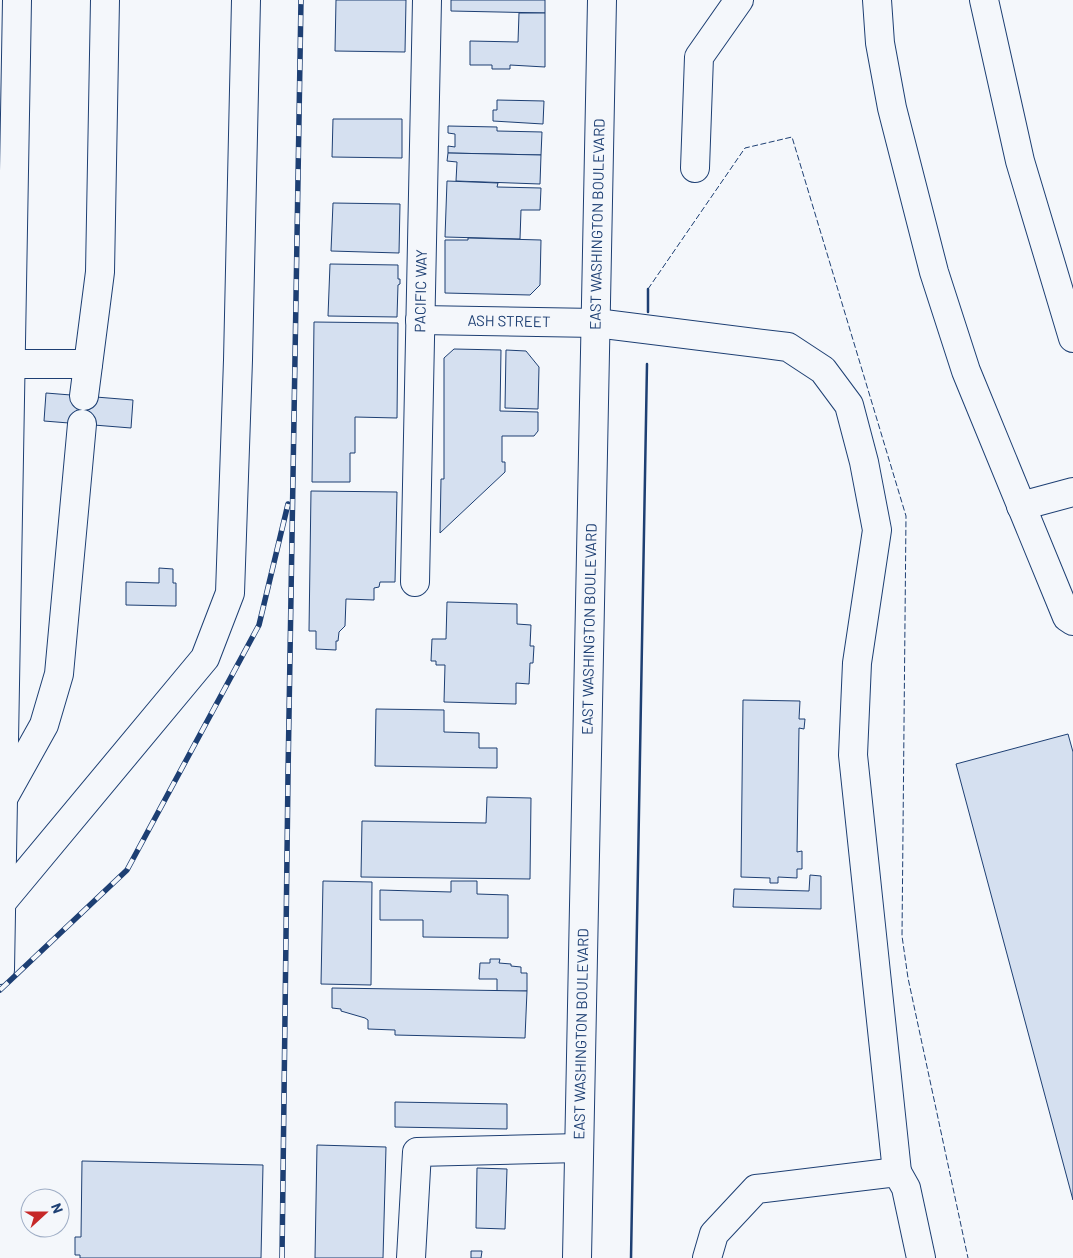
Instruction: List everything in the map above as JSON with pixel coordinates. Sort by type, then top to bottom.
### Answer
[{"type":"main road","points":[[0,970],[4,796],[5,364],[17,0]]},
{"type":"main road","points":[[84,396],[100,272],[105,0]]},
{"type":"main road","points":[[2,902],[205,658],[230,593],[238,360],[246,0]]},
{"type":"main road","name":"PACIFIC WAY","points":[[415,582],[427,0]]},
{"type":"main road","name":"EAST WASHINGTON BOULEVARD","points":[[577,1258],[602,0]]},
{"type":"main road","points":[[695,168],[699,57],[739,0]]},
{"type":"main road","points":[[876,0],[880,43],[892,108],[934,272],[966,371],[1067,617],[1073,621]]},
{"type":"main road","points":[[984,0],[1020,161],[1073,338]]},
{"type":"main road","name":"ASH STREET","points":[[420,320],[596,323],[788,347],[823,370],[849,405],[864,462],[877,530],[857,664],[854,755],[897,1172],[906,1188],[921,1258]]},
{"type":"main road","points":[[5,364],[88,364]]},
{"type":"main road","points":[[4,796],[44,725],[59,674],[82,424]]},
{"type":"main road","points":[[1022,506],[1073,492]]},
{"type":"main road","points":[[411,1258],[417,1152],[579,1148]]},
{"type":"main road","points":[[707,1258],[714,1234],[756,1189],[897,1172]]},
{"type":"building","points":[[336,0],[406,0],[405,52],[335,51]]},
{"type":"building","points":[[451,0],[545,0],[545,13],[451,11]]},
{"type":"building","points":[[519,13],[545,13],[545,67],[510,65],[510,69],[492,69],[492,65],[470,65],[470,41],[518,42]]},
{"type":"building","points":[[497,100],[544,101],[543,124],[493,121],[493,110],[497,110]]},
{"type":"building","points":[[333,119],[402,119],[402,158],[332,157]]},
{"type":"building","points":[[448,126],[497,127],[497,131],[542,132],[541,155],[448,153],[448,146],[455,147],[455,134],[448,133]]},
{"type":"building","points":[[448,153],[541,155],[540,184],[456,181],[457,162],[447,161]]},
{"type":"building","points":[[447,181],[498,183],[497,187],[541,188],[540,210],[521,210],[520,239],[445,237]]},
{"type":"building","points":[[333,203],[400,204],[399,253],[331,251]]},
{"type":"building","points":[[468,238],[541,240],[540,285],[530,295],[445,293],[445,240],[468,240]]},
{"type":"building","points":[[330,264],[398,265],[400,284],[398,285],[397,317],[328,316]]},
{"type":"building","points":[[314,322],[398,323],[397,418],[355,417],[355,453],[350,453],[350,482],[312,482]]},
{"type":"building","points":[[454,349],[501,350],[500,411],[538,412],[538,431],[534,436],[502,436],[502,462],[505,462],[505,472],[440,533],[441,479],[444,479],[444,358]]},
{"type":"building","points":[[506,350],[526,351],[539,367],[538,409],[505,408]]},
{"type":"building","points":[[46,393],[133,400],[131,428],[44,421]]},
{"type":"building","points":[[311,491],[397,492],[395,582],[380,582],[379,587],[374,588],[374,600],[346,599],[345,626],[339,632],[336,650],[316,649],[316,631],[309,631]]},
{"type":"building","points":[[159,568],[173,569],[173,583],[176,583],[176,606],[126,605],[126,582],[159,583]]},
{"type":"building","points":[[447,602],[517,604],[517,624],[531,625],[530,646],[534,646],[533,663],[530,663],[529,684],[516,683],[516,704],[444,702],[445,665],[436,665],[436,661],[431,661],[432,639],[446,639]]},
{"type":"building","points":[[743,700],[800,701],[799,719],[805,719],[804,729],[799,728],[797,852],[802,851],[802,869],[797,869],[797,878],[778,877],[778,883],[770,883],[770,878],[741,877]]},
{"type":"building","points":[[376,709],[444,710],[444,732],[479,733],[479,748],[497,748],[497,768],[375,766]]},
{"type":"building","points":[[1068,734],[1073,752],[1073,1200],[956,764]]},
{"type":"building","points":[[487,797],[531,798],[530,879],[361,877],[362,821],[486,823]]},
{"type":"building","points":[[810,875],[821,876],[821,909],[733,907],[734,889],[809,891]]},
{"type":"building","points":[[323,881],[372,882],[371,985],[321,984]]},
{"type":"building","points":[[451,881],[477,881],[477,894],[508,895],[508,938],[423,937],[423,920],[380,920],[380,890],[451,892]]},
{"type":"building","points":[[490,959],[500,959],[499,963],[521,967],[521,973],[527,973],[527,991],[497,992],[497,979],[479,979],[480,963],[490,963]]},
{"type":"building","points":[[332,988],[527,991],[525,1038],[395,1035],[395,1030],[368,1029],[368,1020],[365,1018],[341,1011],[341,1009],[332,1008]]},
{"type":"building","points":[[395,1102],[507,1104],[507,1129],[395,1127]]},
{"type":"building","points":[[317,1145],[386,1147],[383,1258],[315,1258]]},
{"type":"building","points":[[82,1161],[263,1165],[261,1258],[80,1258],[80,1255],[75,1255],[75,1237],[81,1237]]},
{"type":"building","points":[[477,1168],[507,1169],[505,1229],[476,1228]]},
{"type":"building","points":[[471,1251],[482,1251],[481,1258],[471,1258]]},
{"type":"railway","points":[[282,1258],[301,0]]},
{"type":"railway","points":[[0,990],[127,870],[259,625],[288,504]]},
{"type":"fence","points":[[648,289],[745,148],[792,137],[906,516],[902,936],[908,978],[968,1258]]},
{"type":"wall","points":[[648,289],[648,312]]},
{"type":"wall","points":[[631,1258],[647,364]]}]
